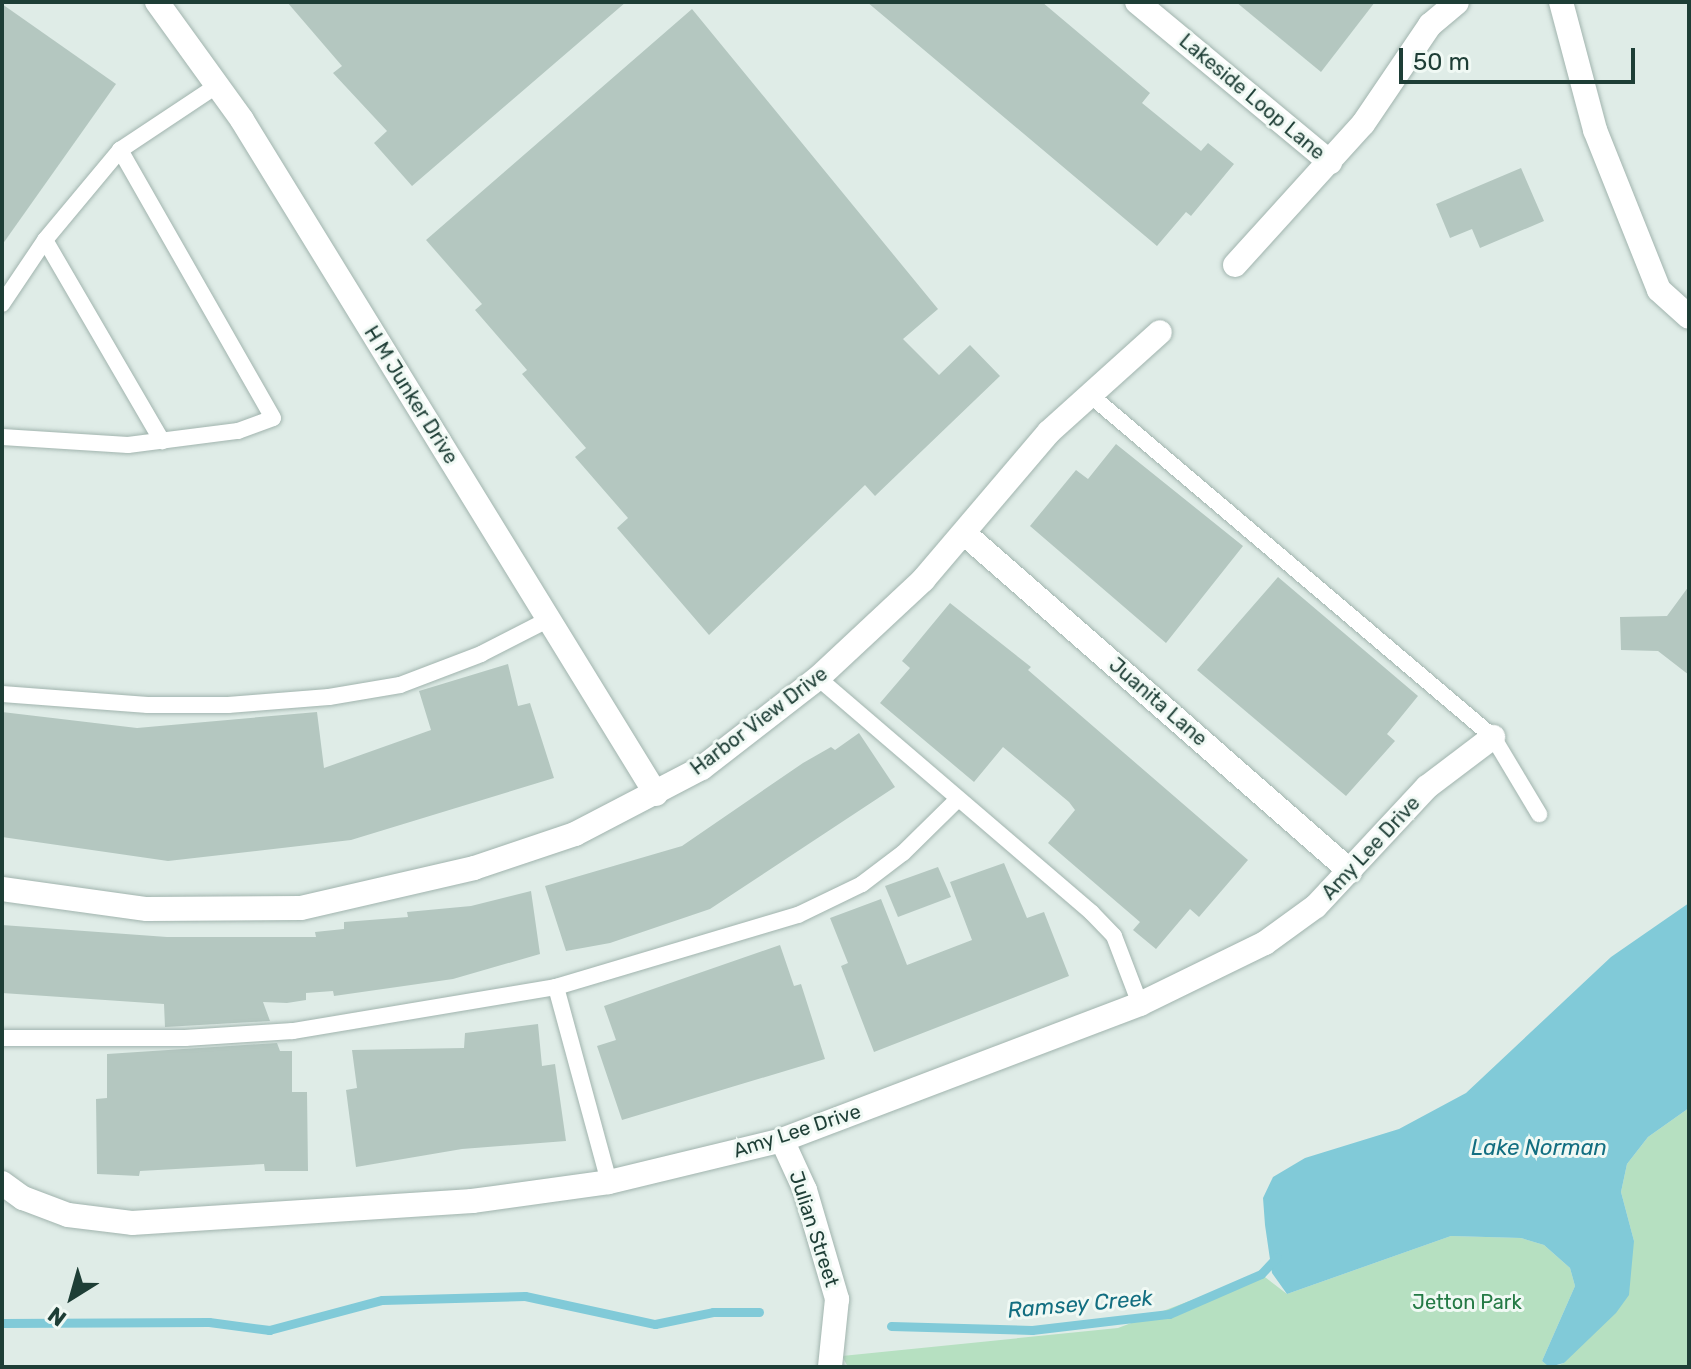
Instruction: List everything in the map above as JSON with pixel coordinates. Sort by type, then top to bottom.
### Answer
[{"type":"street","name":"H M Junker Drive","points":[[157,2],[218,85],[656,794]]},
{"type":"street","name":"Lakeside Loop Lane","points":[[1137,2],[1330,162]]},
{"type":"street","points":[[1235,265],[1363,124],[1430,25],[1457,2]]},
{"type":"street","points":[[1561,2],[1595,130],[1659,290],[1689,317]]},
{"type":"street","name":"Harbor View Drive","points":[[2,889],[147,909],[301,908],[474,868],[575,834],[702,768],[818,678],[965,534],[1049,432],[1160,332]]},
{"type":"street","name":"Juanita Lane","points":[[965,534],[1350,871]]},
{"type":"street","name":"Amy Lee Drive","points":[[2,1183],[23,1198],[68,1215],[132,1223],[472,1201],[609,1182],[782,1140],[1140,1004],[1265,943],[1316,906],[1427,787],[1493,737]]},
{"type":"street","name":"Julian Street","points":[[782,1140],[805,1190],[837,1299],[830,1367]]},
{"type":"lane","points":[[2,304],[45,240],[120,150],[218,85]]},
{"type":"lane","points":[[2,437],[128,445],[238,431],[273,418],[120,150]]},
{"type":"lane","points":[[45,240],[162,441]]},
{"type":"lane","points":[[1089,394],[1493,737],[1539,814]]},
{"type":"lane","points":[[2,694],[164,705],[329,697],[400,685],[481,654],[549,619]]},
{"type":"lane","points":[[818,678],[1114,936],[1140,1004]]},
{"type":"lane","points":[[2,1038],[185,1038],[293,1031],[556,987],[798,915],[862,884],[903,853],[958,799]]},
{"type":"lane","points":[[556,987],[609,1182]]},
{"type":"green space","points":[[1689,1108],[1689,1367],[1554,1367],[1564,1363],[1634,1241],[1621,1192],[1627,1164],[1648,1137]]},
{"type":"green space","name":"Jetton Park","points":[[1451,1236],[1521,1238],[1544,1245],[1570,1268],[1575,1286],[1542,1361],[1549,1367],[848,1367],[842,1356],[1118,1328],[1261,1274],[1287,1294]]},
{"type":"water","name":"Lake Norman","points":[[1689,903],[1689,1108],[1648,1137],[1627,1164],[1621,1192],[1634,1241],[1629,1295],[1616,1313],[1564,1363],[1549,1367],[1542,1361],[1575,1286],[1570,1268],[1544,1245],[1521,1238],[1451,1236],[1287,1294],[1272,1273],[1265,1225],[1263,1198],[1273,1177],[1305,1158],[1399,1129],[1466,1093],[1611,957]]},
{"type":"building","points":[[287,2],[626,2],[412,186],[374,143],[387,131],[333,73],[342,66]]},
{"type":"building","points":[[867,2],[1042,2],[1150,93],[1142,103],[1201,151],[1208,143],[1234,164],[1191,216],[1186,212],[1157,246]]},
{"type":"building","points":[[1236,2],[1375,2],[1321,72]]},
{"type":"building","points":[[2,4],[116,84],[2,245]]},
{"type":"building","points":[[692,9],[938,309],[903,339],[939,375],[970,345],[1000,376],[875,496],[865,485],[709,635],[617,528],[628,518],[575,457],[586,448],[522,374],[527,370],[475,310],[482,304],[426,240]]},
{"type":"building","points":[[1521,168],[1544,221],[1480,248],[1472,229],[1450,238],[1436,204]]},
{"type":"building","points":[[1116,444],[1243,546],[1166,643],[1030,526],[1076,470],[1088,479]]},
{"type":"building","points":[[1278,577],[1418,696],[1387,734],[1395,741],[1346,796],[1197,670]]},
{"type":"building","points":[[1689,586],[1689,675],[1658,651],[1621,650],[1620,617],[1667,616]]},
{"type":"building","points":[[950,603],[1031,667],[1028,670],[1248,860],[1199,917],[1190,909],[1156,949],[1133,930],[1140,922],[1048,843],[1075,810],[1069,802],[1003,747],[974,782],[880,703],[910,668],[902,661]]},
{"type":"building","points":[[508,664],[518,706],[530,703],[554,778],[351,840],[168,861],[2,837],[2,712],[137,728],[317,712],[324,768],[431,730],[419,691]]},
{"type":"building","points":[[859,733],[895,787],[710,909],[610,943],[566,951],[545,886],[682,846],[803,763],[831,747],[835,750]]},
{"type":"building","points":[[1004,863],[1027,918],[1044,912],[1069,976],[874,1052],[841,966],[848,963],[830,918],[881,899],[907,965],[972,940],[950,882]]},
{"type":"building","points":[[938,867],[951,897],[898,917],[885,886]]},
{"type":"building","points":[[531,891],[540,954],[453,979],[334,996],[333,991],[306,993],[306,1000],[287,1003],[263,1002],[270,1021],[165,1027],[164,1004],[2,993],[2,925],[167,937],[316,937],[315,932],[344,929],[344,922],[408,917],[407,912],[471,906]]},
{"type":"building","points":[[780,945],[794,986],[801,984],[825,1059],[622,1120],[597,1046],[616,1040],[604,1006]]},
{"type":"building","points":[[538,1024],[542,1066],[555,1064],[566,1141],[462,1149],[356,1167],[346,1090],[357,1088],[352,1050],[464,1048],[465,1033]]},
{"type":"building","points":[[277,1043],[280,1051],[292,1051],[292,1092],[307,1092],[308,1171],[265,1171],[264,1164],[140,1171],[139,1176],[97,1174],[96,1099],[107,1098],[107,1054]]},
{"type":"waterway","name":"Ramsey Creek","points":[[891,1326],[1032,1330],[1169,1314],[1261,1274],[1277,1257]]},
{"type":"waterway","name":"Ramsey Creek","points":[[2,1323],[209,1322],[269,1330],[382,1300],[525,1296],[655,1324],[713,1312],[759,1312]]}]
